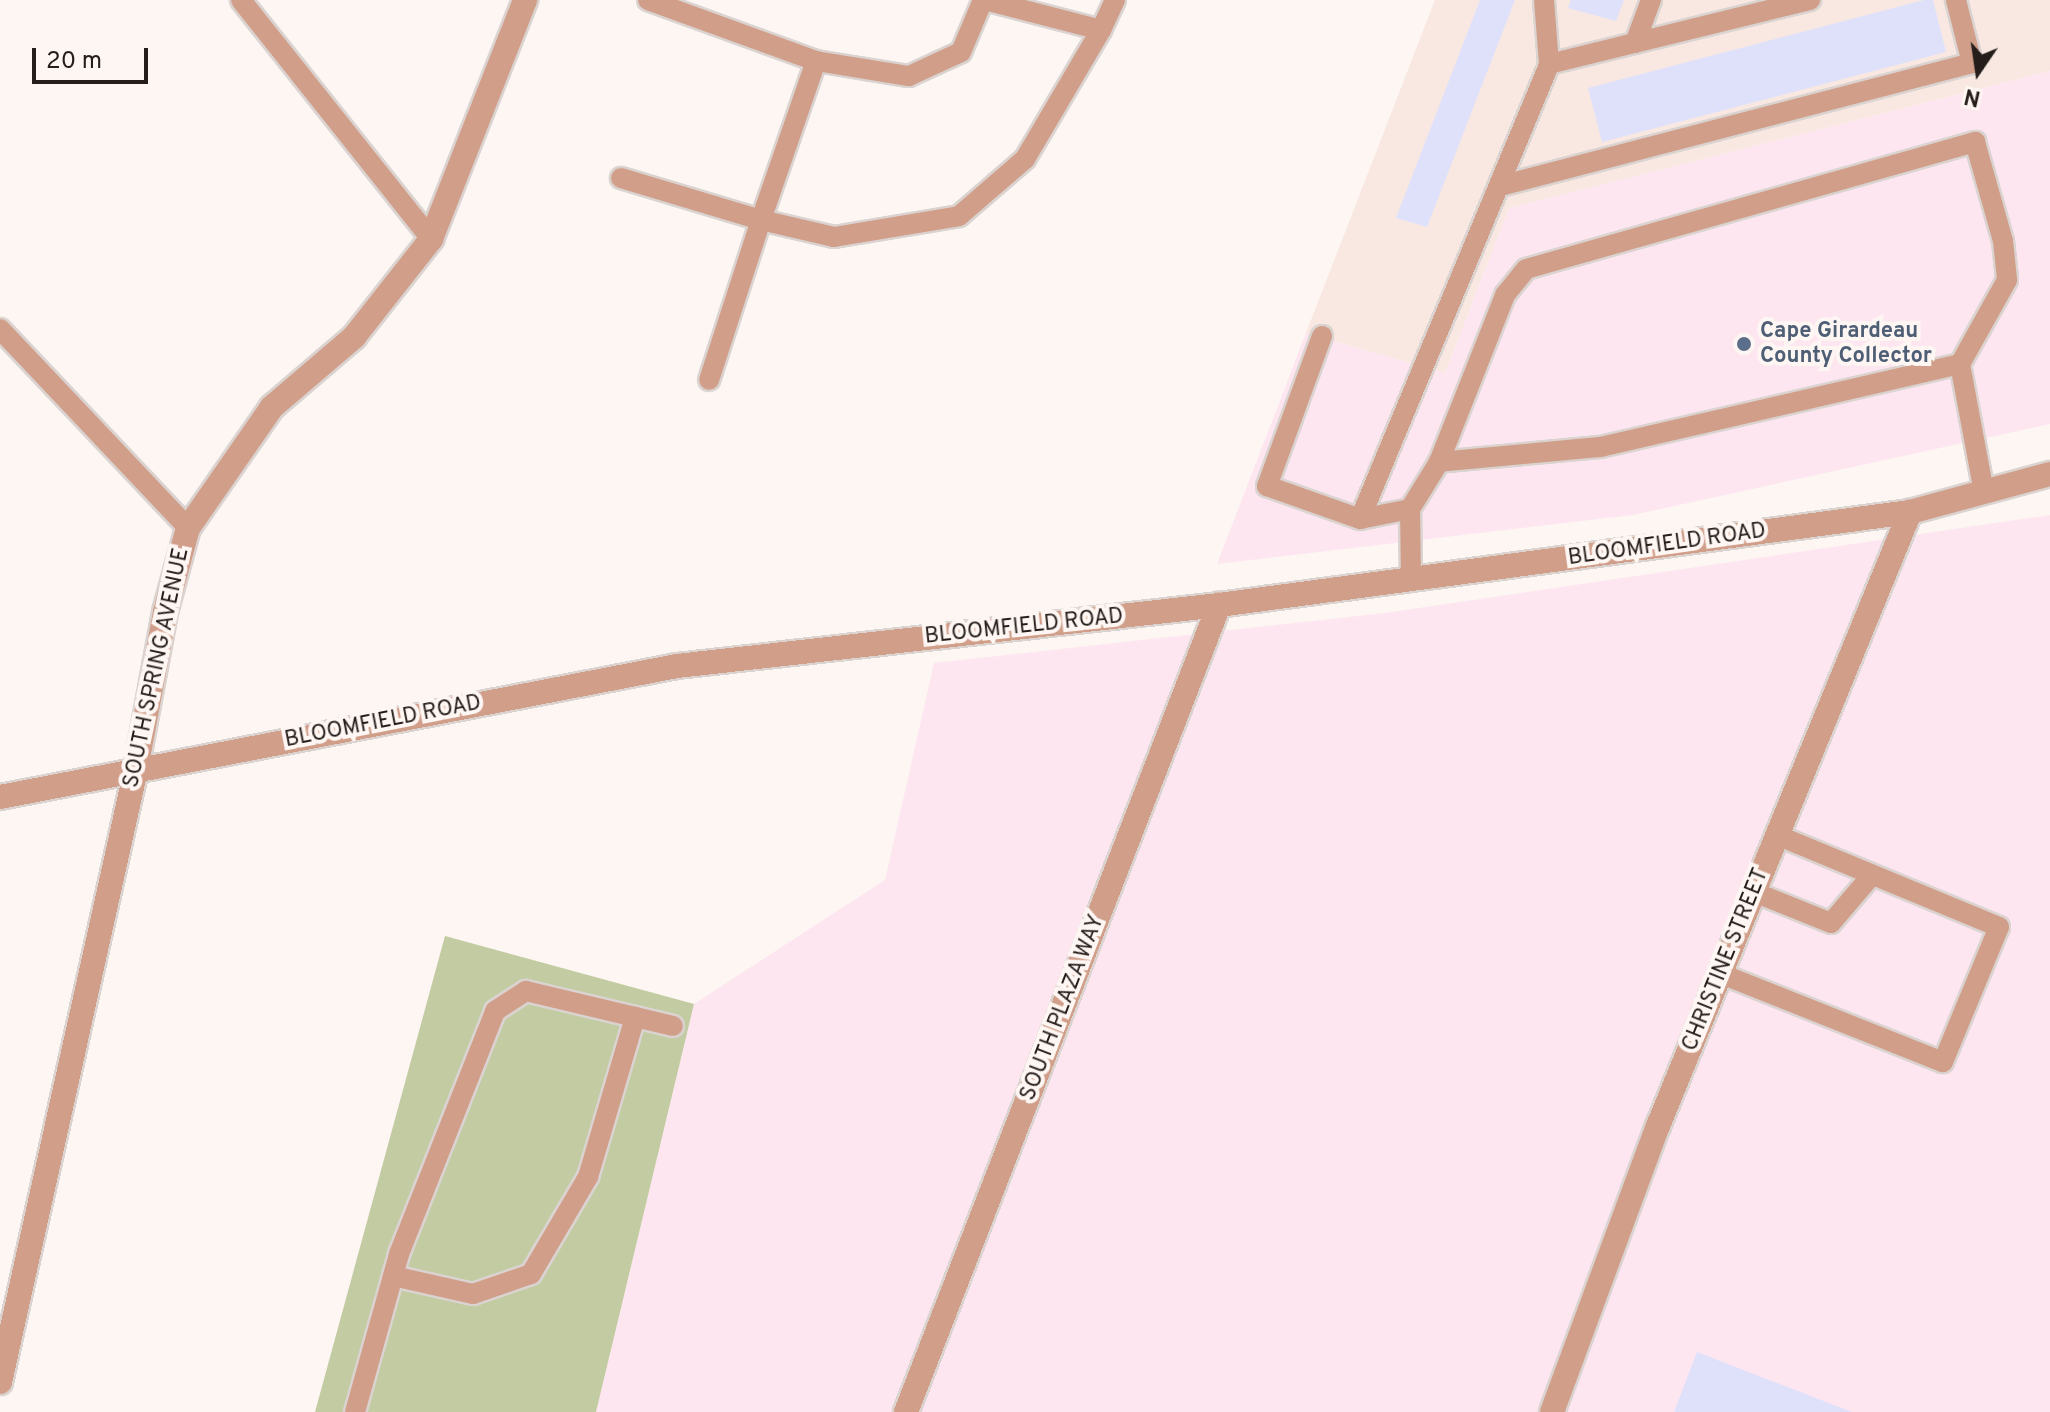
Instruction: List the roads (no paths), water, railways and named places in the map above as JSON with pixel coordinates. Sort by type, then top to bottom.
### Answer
[{"type":"street","name":"SOUTH SPRING AVENUE","points":[[0,1382],[136,769],[165,612],[188,528],[272,407],[354,337],[431,239],[525,0]]},
{"type":"street","name":"BLOOMFIELD ROAD","points":[[0,797],[677,666],[1219,605],[1910,512],[2050,474]]},
{"type":"street","name":"CHRISTINE STREET","points":[[1552,1412],[1719,973],[1910,512]]},
{"type":"street","name":"SOUTH PLAZA WAY","points":[[906,1412],[1219,605]]},
{"type":"lane","points":[[241,0],[431,239]]},
{"type":"lane","points":[[648,0],[816,61],[909,76],[961,52],[984,0],[1101,30]]},
{"type":"lane","points":[[621,178],[761,220],[834,237],[959,216],[1025,159],[1101,30],[1115,0]]},
{"type":"lane","points":[[1360,519],[1549,64],[1544,0]]},
{"type":"lane","points":[[1635,43],[1651,0]]},
{"type":"lane","points":[[1549,64],[1784,3],[1810,0]]},
{"type":"lane","points":[[1500,186],[1972,63],[1956,0]]},
{"type":"lane","points":[[709,380],[816,61]]},
{"type":"lane","points":[[1411,579],[1410,509],[1439,462],[1505,295],[1526,269],[1975,142],[2003,241],[2007,280],[1960,364],[1984,492]]},
{"type":"lane","points":[[0,329],[188,528]]},
{"type":"lane","points":[[1322,336],[1267,486],[1360,519],[1410,509]]},
{"type":"lane","points":[[1439,462],[1600,447],[1960,364]]},
{"type":"lane","points":[[1719,973],[1943,1062],[1999,927],[1777,835]]},
{"type":"lane","points":[[1754,892],[1831,923],[1872,875]]},
{"type":"lane","points":[[355,1412],[393,1276],[495,1011],[526,991],[673,1026]]},
{"type":"lane","points":[[393,1276],[473,1294],[531,1274],[588,1177],[635,1017]]},
{"type":"place","name":"Cape Girardeau County Collector","points":[[1744,344]]}]
